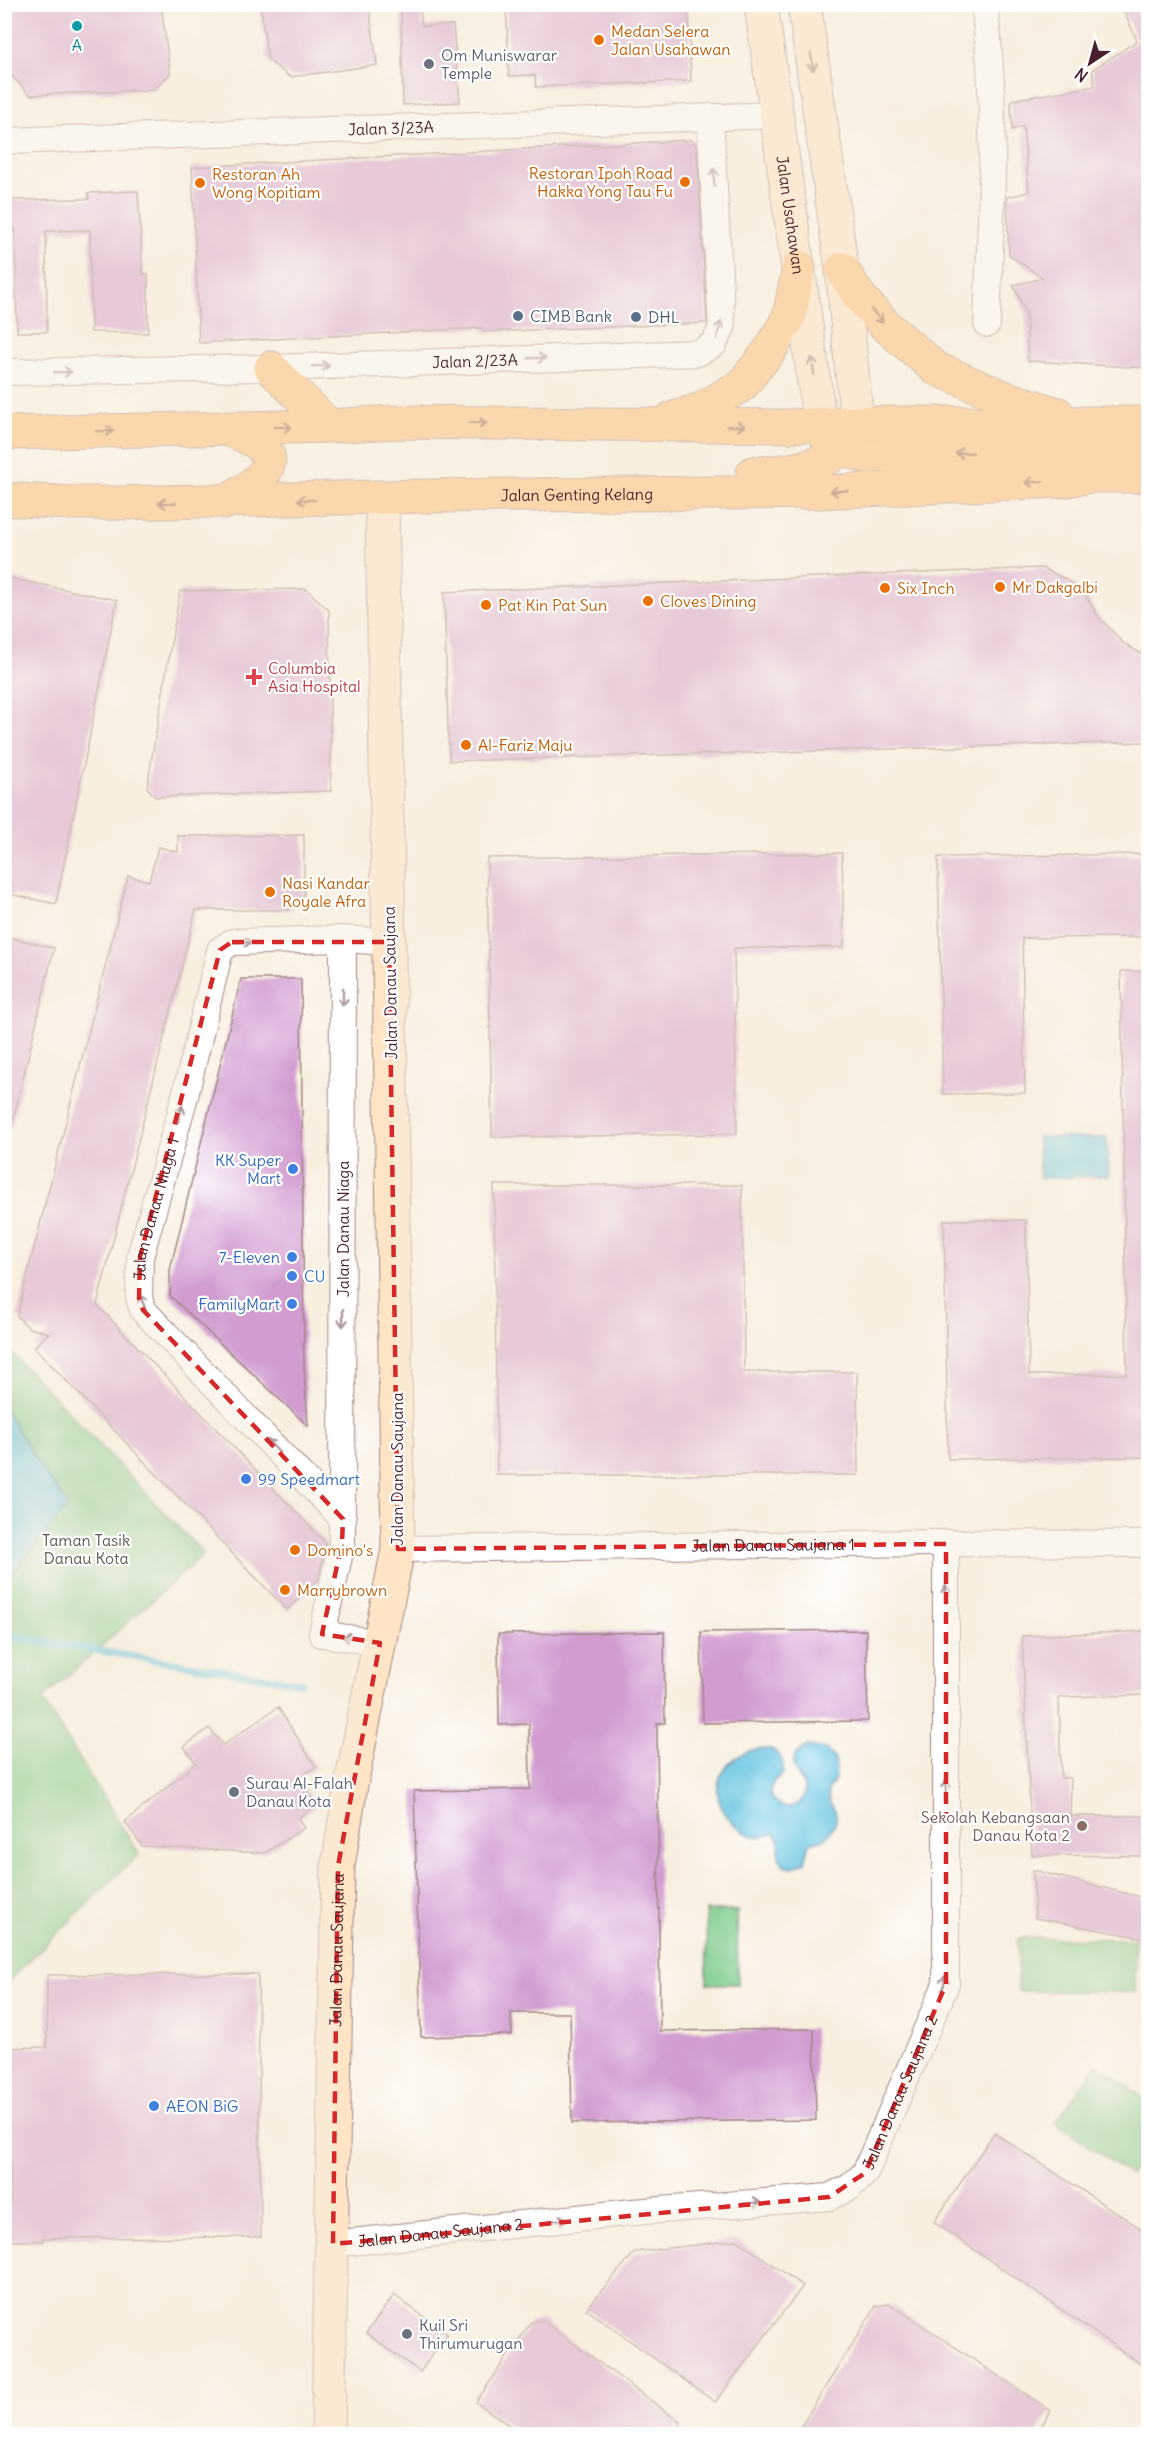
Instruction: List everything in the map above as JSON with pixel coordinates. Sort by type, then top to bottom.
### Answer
[{"type":"main road","points":[[655,425],[702,409],[742,385],[770,350],[789,317],[799,267]]},
{"type":"main road","points":[[842,269],[859,296],[885,325],[934,368],[1003,397],[1094,423]]},
{"type":"main road","points":[[271,368],[329,426]]},
{"type":"main road","points":[[4,433],[225,429],[395,422],[820,424],[832,442],[850,436],[1094,423],[1149,423]]},
{"type":"main road","points":[[225,429],[252,439],[265,452],[268,462],[267,472],[260,481],[226,502]]},
{"type":"main road","points":[[850,436],[864,456],[1149,451]]},
{"type":"main road","points":[[345,500],[401,478],[778,473],[808,466],[850,436]]},
{"type":"main road","name":"Jalan Genting Kelang","points":[[4,499],[73,503],[226,502],[427,496],[820,492],[1060,481],[1092,476],[1149,476]]},
{"type":"street","name":"Jalan Usahawan","points":[[761,4],[820,424]]},
{"type":"street","points":[[804,4],[842,269],[850,436]]},
{"type":"street","points":[[984,4],[991,54],[993,183],[987,324]]},
{"type":"street","name":"Jalan 3/23A","points":[[4,141],[776,115]]},
{"type":"street","name":"Jalan 2/23A","points":[[4,372],[271,368],[698,353],[714,344],[722,327],[710,117]]},
{"type":"street","name":"Jalan Danau Saujana","points":[[325,2430],[333,2244],[338,1866],[351,1785],[399,1549],[382,499]]},
{"type":"street","name":"Jalan Danau Niaga 1","points":[[343,1519],[143,1310],[139,1298],[140,1257],[185,1096],[220,950],[232,942],[343,939],[389,942]]},
{"type":"street","name":"Jalan Danau Niaga","points":[[343,939],[343,1519],[342,1543],[322,1634],[380,1643]]},
{"type":"street","name":"Jalan Danau Saujana 2","points":[[333,2244],[633,2212],[829,2197],[850,2187],[865,2173],[946,1984],[946,1544]]},
{"type":"street","name":"Jalan Danau Saujana 1","points":[[399,1549],[1149,1544]]},
{"type":"highlighted area","points":[[232,942],[389,942],[398,1549],[946,1544],[946,1984],[865,2173],[829,2197],[333,2244],[338,1866],[380,1643],[322,1634],[342,1543],[343,1519],[143,1310],[139,1298],[140,1257],[220,950]]},
{"type":"green space","name":"Taman Tasik Danau Kota","points":[[5,1346],[204,1554],[42,1699],[139,1854],[5,1984]]},
{"type":"green space","points":[[706,1911],[737,1911],[738,1984],[707,1984]]},
{"type":"green space","points":[[1018,1938],[1135,1939],[1135,1992],[1018,1991]]},
{"type":"green space","points":[[1097,2064],[1148,2101],[1148,2150],[1130,2175],[1056,2122]]},
{"type":"water","points":[[1037,1137],[1107,1138],[1109,1176],[1040,1178]]},
{"type":"water","points":[[4,1408],[36,1460],[68,1505],[5,1582]]},
{"type":"water","points":[[808,1746],[825,1749],[835,1759],[835,1777],[828,1791],[828,1798],[835,1811],[836,1822],[824,1839],[810,1843],[805,1862],[791,1868],[785,1866],[780,1860],[779,1839],[774,1833],[754,1836],[736,1826],[720,1804],[718,1785],[725,1768],[738,1756],[754,1749],[769,1749],[780,1757],[783,1774],[772,1783],[771,1797],[783,1807],[794,1806],[804,1797],[805,1791],[794,1768],[793,1760]]},
{"type":"building","points":[[8,4],[161,4],[170,74],[153,90],[30,95],[9,73]]},
{"type":"building","points":[[260,4],[369,4],[377,65],[290,77],[268,60]]},
{"type":"building","name":"Om Muniswarar Temple","points":[[419,4],[422,26],[453,25],[460,102],[403,105],[401,5]]},
{"type":"building","name":"Medan Selera Jalan Usahawan","points":[[506,4],[688,4],[691,81],[536,87],[535,75],[509,76]]},
{"type":"building","points":[[1121,4],[1149,4],[1149,368],[1028,361],[1026,313],[1013,285],[1043,278],[1009,255],[1007,197],[1029,192],[1023,126],[1012,130],[1011,100],[1095,86],[1092,70],[1137,41]]},
{"type":"building","points":[[692,140],[697,147],[707,323],[483,332],[482,328],[199,343],[192,167]]},
{"type":"building","points":[[138,191],[143,274],[148,274],[148,333],[91,332],[90,230],[46,231],[47,332],[17,332],[15,229],[4,229],[4,200],[89,199],[88,193]]},
{"type":"building","points":[[1042,568],[1065,579],[1085,594],[1098,616],[1122,642],[1149,659],[1149,742],[449,761],[444,592]]},
{"type":"building","points":[[4,577],[117,600],[56,904],[4,893]]},
{"type":"building","name":"Columbia Asia Hospital","points":[[306,589],[329,610],[331,791],[155,797],[147,787],[180,591]]},
{"type":"building","points":[[304,835],[304,895],[289,910],[196,910],[97,1305],[326,1543],[318,1580],[287,1610],[34,1347],[49,1333],[29,1328],[17,1316],[128,876],[149,881],[158,847],[178,852],[178,836]]},
{"type":"building","points":[[842,853],[844,947],[734,948],[737,1134],[492,1137],[487,858]]},
{"type":"building","points":[[1149,854],[1149,937],[1022,938],[1025,1093],[943,1094],[938,857]]},
{"type":"building","points":[[4,936],[54,948],[11,1129],[4,1128]]},
{"type":"building","points":[[1121,971],[1149,971],[1149,1457],[948,1459],[944,1220],[1026,1220],[1029,1375],[1127,1374]]},
{"type":"building","points":[[241,979],[301,979],[304,1366],[308,1426],[170,1296],[170,1270]]},
{"type":"building","points":[[494,1185],[742,1185],[744,1372],[857,1372],[858,1475],[497,1475]]},
{"type":"building","points":[[866,1630],[868,1721],[703,1723],[701,1632]]},
{"type":"building","points":[[1149,1631],[1149,1695],[1059,1697],[1061,1778],[1071,1778],[1070,1816],[1149,1816],[1149,1856],[1032,1855],[1022,1636]]},
{"type":"building","points":[[664,1632],[665,1723],[657,1723],[660,2031],[814,2029],[816,2120],[572,2123],[570,2013],[511,2013],[512,2035],[421,2037],[414,1791],[530,1789],[529,1724],[499,1725],[498,1634]]},
{"type":"building","name":"Surau Al-Falah Danau Kota","points":[[278,1707],[316,1767],[299,1778],[316,1806],[298,1818],[304,1828],[265,1853],[142,1846],[125,1822],[196,1763],[184,1747],[209,1728],[223,1745]]},
{"type":"building","points":[[1033,1870],[1149,1899],[1149,1939],[1035,1918]]},
{"type":"building","name":"AEON BiG","points":[[258,1974],[261,2237],[43,2238],[43,2241],[4,2241],[4,2203],[11,2203],[8,2048],[47,2047],[47,1975]]},
{"type":"building","points":[[994,2133],[1149,2234],[1149,2370],[934,2222]]},
{"type":"building","points":[[737,2240],[803,2286],[715,2402],[586,2309],[635,2252]]},
{"type":"building","name":"Kuil Sri Thirumurugan","points":[[394,2295],[447,2334],[420,2372],[366,2333]]},
{"type":"building","points":[[890,2304],[1051,2411],[1036,2434],[796,2434],[876,2306]]},
{"type":"building","points":[[542,2320],[681,2423],[672,2434],[522,2434],[476,2402],[531,2322]]},
{"type":"waterway","points":[[4,1636],[301,1683]]},
{"type":"place","name":"A","points":[[77,26]]},
{"type":"place","name":"Medan Selera Jalan Usahawan","points":[[599,40]]},
{"type":"place","name":"Om Muniswarar Temple","points":[[429,64]]},
{"type":"place","name":"Restoran Ipoh Road Hakka Yong Tau Fu","points":[[685,182]]},
{"type":"place","name":"Restoran Ah Wong Kopitiam","points":[[200,183]]},
{"type":"place","name":"CIMB Bank","points":[[518,316]]},
{"type":"place","name":"DHL","points":[[636,317]]},
{"type":"place","name":"Mr Dakgalbi","points":[[1000,587]]},
{"type":"place","name":"Six Inch","points":[[885,588]]},
{"type":"place","name":"Cloves Dining","points":[[648,601]]},
{"type":"place","name":"Pat Kin Pat Sun","points":[[486,605]]},
{"type":"place","name":"Columbia Asia Hospital","points":[[254,677]]},
{"type":"place","name":"Al-Fariz Maju","points":[[466,745]]},
{"type":"place","name":"Nasi Kandar Royale Afra","points":[[270,892]]},
{"type":"place","name":"KK Super Mart","points":[[293,1169]]},
{"type":"place","name":"7-Eleven","points":[[292,1257]]},
{"type":"place","name":"CU","points":[[292,1276]]},
{"type":"place","name":"FamilyMart","points":[[292,1304]]},
{"type":"place","name":"99 Speedmart","points":[[246,1479]]},
{"type":"place","name":"Domino's","points":[[295,1550]]},
{"type":"place","name":"Marrybrown","points":[[285,1590]]},
{"type":"place","name":"Surau Al-Falah Danau Kota","points":[[234,1792]]},
{"type":"place","name":"Sekolah Kebangsaan Danau Kota 2","points":[[1082,1826]]},
{"type":"place","name":"AEON BiG","points":[[154,2106]]},
{"type":"place","name":"Kuil Sri Thirumurugan","points":[[407,2334]]}]
